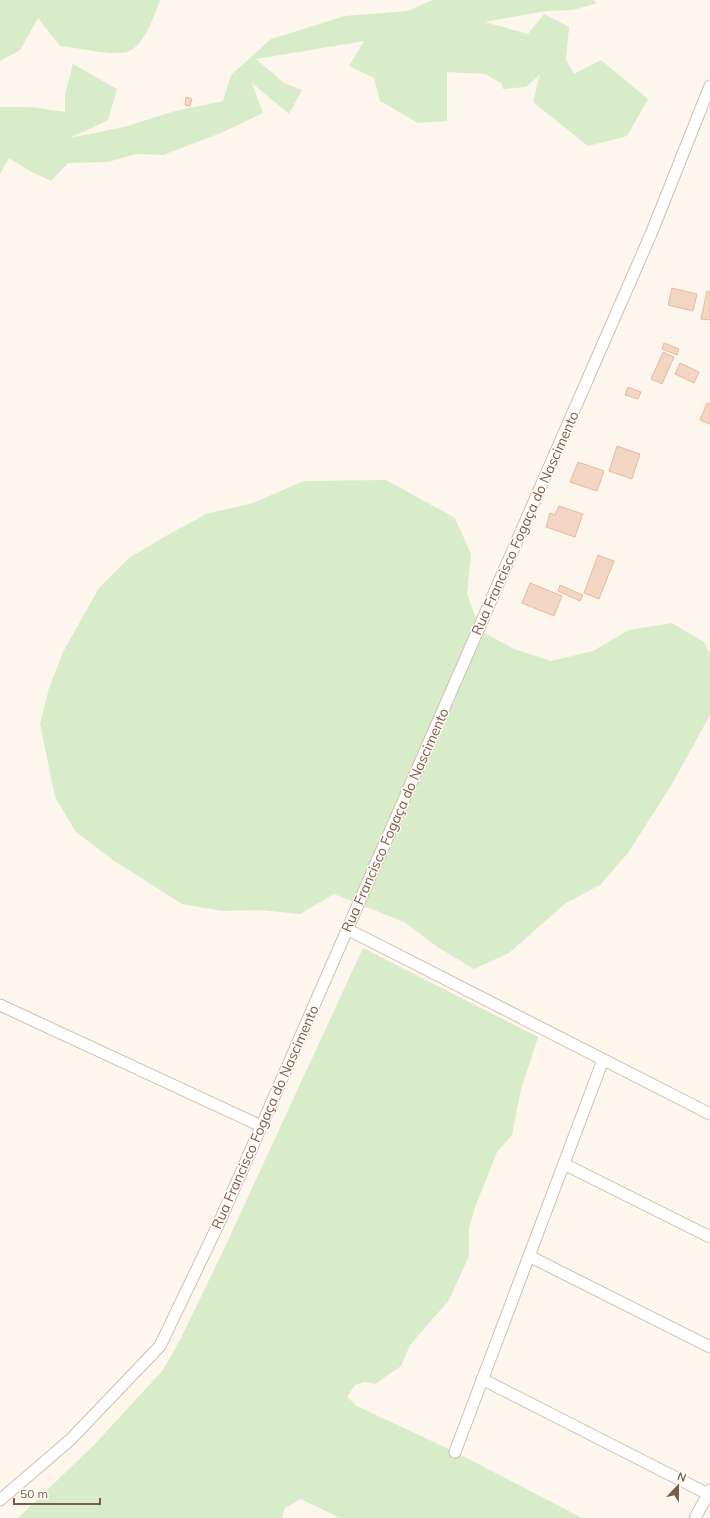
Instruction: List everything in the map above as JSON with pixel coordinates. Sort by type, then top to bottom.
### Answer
[{"type":"street","name":"Rua Francisco Fogaça do Nascimento","points":[[0,1500],[70,1440],[160,1346],[219,1223],[651,234],[710,86]]},
{"type":"street","points":[[347,929],[710,1114]]},
{"type":"street","points":[[0,1004],[261,1126]]},
{"type":"street","points":[[455,1452],[603,1060]]},
{"type":"street","points":[[564,1164],[710,1237]]},
{"type":"street","points":[[529,1256],[710,1347]]},
{"type":"street","points":[[482,1379],[709,1493],[695,1518]]},
{"type":"green space","points":[[0,0],[160,0],[153,20],[146,33],[133,49],[127,52],[109,53],[60,46],[38,18],[20,50],[0,61]]},
{"type":"green space","points":[[433,0],[593,0],[597,3],[573,10],[546,11],[485,22],[528,34],[544,14],[569,27],[566,59],[574,74],[601,60],[648,99],[627,136],[588,146],[533,102],[540,74],[526,87],[503,89],[501,83],[485,74],[447,72],[447,121],[418,123],[380,101],[374,78],[349,66],[364,41],[256,59],[284,83],[302,90],[289,114],[252,83],[263,113],[221,133],[163,155],[136,154],[108,162],[68,163],[51,181],[30,171],[9,158],[0,174],[0,107],[31,107],[65,112],[65,94],[73,64],[117,89],[108,120],[70,138],[124,127],[175,111],[223,101],[231,75],[271,39],[345,16],[407,11]]},
{"type":"green space","points":[[386,480],[455,518],[471,554],[467,594],[481,631],[514,649],[551,661],[593,651],[629,630],[672,623],[704,642],[710,654],[710,715],[672,784],[628,853],[600,885],[566,903],[509,953],[474,969],[439,948],[404,922],[334,894],[300,914],[260,910],[223,911],[182,904],[113,860],[76,832],[55,797],[40,724],[49,688],[63,652],[99,588],[129,558],[206,514],[253,503],[304,481]]},
{"type":"green space","points":[[363,948],[538,1037],[520,1093],[512,1135],[497,1152],[475,1207],[469,1229],[469,1256],[449,1300],[410,1345],[401,1366],[375,1384],[365,1382],[355,1385],[347,1397],[357,1406],[455,1452],[582,1518],[340,1518],[301,1499],[285,1508],[282,1518],[18,1518],[94,1445],[163,1370],[181,1338],[224,1249]]},
{"type":"building","points":[[186,97],[192,99],[190,106],[185,105]]},
{"type":"building","points":[[672,288],[697,294],[693,311],[668,305]]},
{"type":"building","points":[[707,291],[710,292],[710,320],[701,319]]},
{"type":"building","points":[[664,343],[679,349],[677,355],[662,349]]},
{"type":"building","points":[[663,352],[674,357],[662,384],[651,379]]},
{"type":"building","points":[[680,363],[699,372],[694,383],[675,374]]},
{"type":"building","points":[[628,387],[641,392],[638,399],[625,395]]},
{"type":"building","points":[[707,403],[710,404],[710,424],[700,420]]},
{"type":"building","points":[[617,446],[640,454],[632,479],[609,471]]},
{"type":"building","points":[[578,462],[604,471],[597,491],[570,482]]},
{"type":"building","points":[[559,506],[583,514],[575,537],[546,527],[550,513],[555,515]]},
{"type":"building","points":[[598,555],[614,561],[599,599],[584,593]]},
{"type":"building","points":[[530,583],[562,596],[554,616],[522,603]]},
{"type":"building","points":[[560,585],[583,595],[580,601],[558,591]]}]
